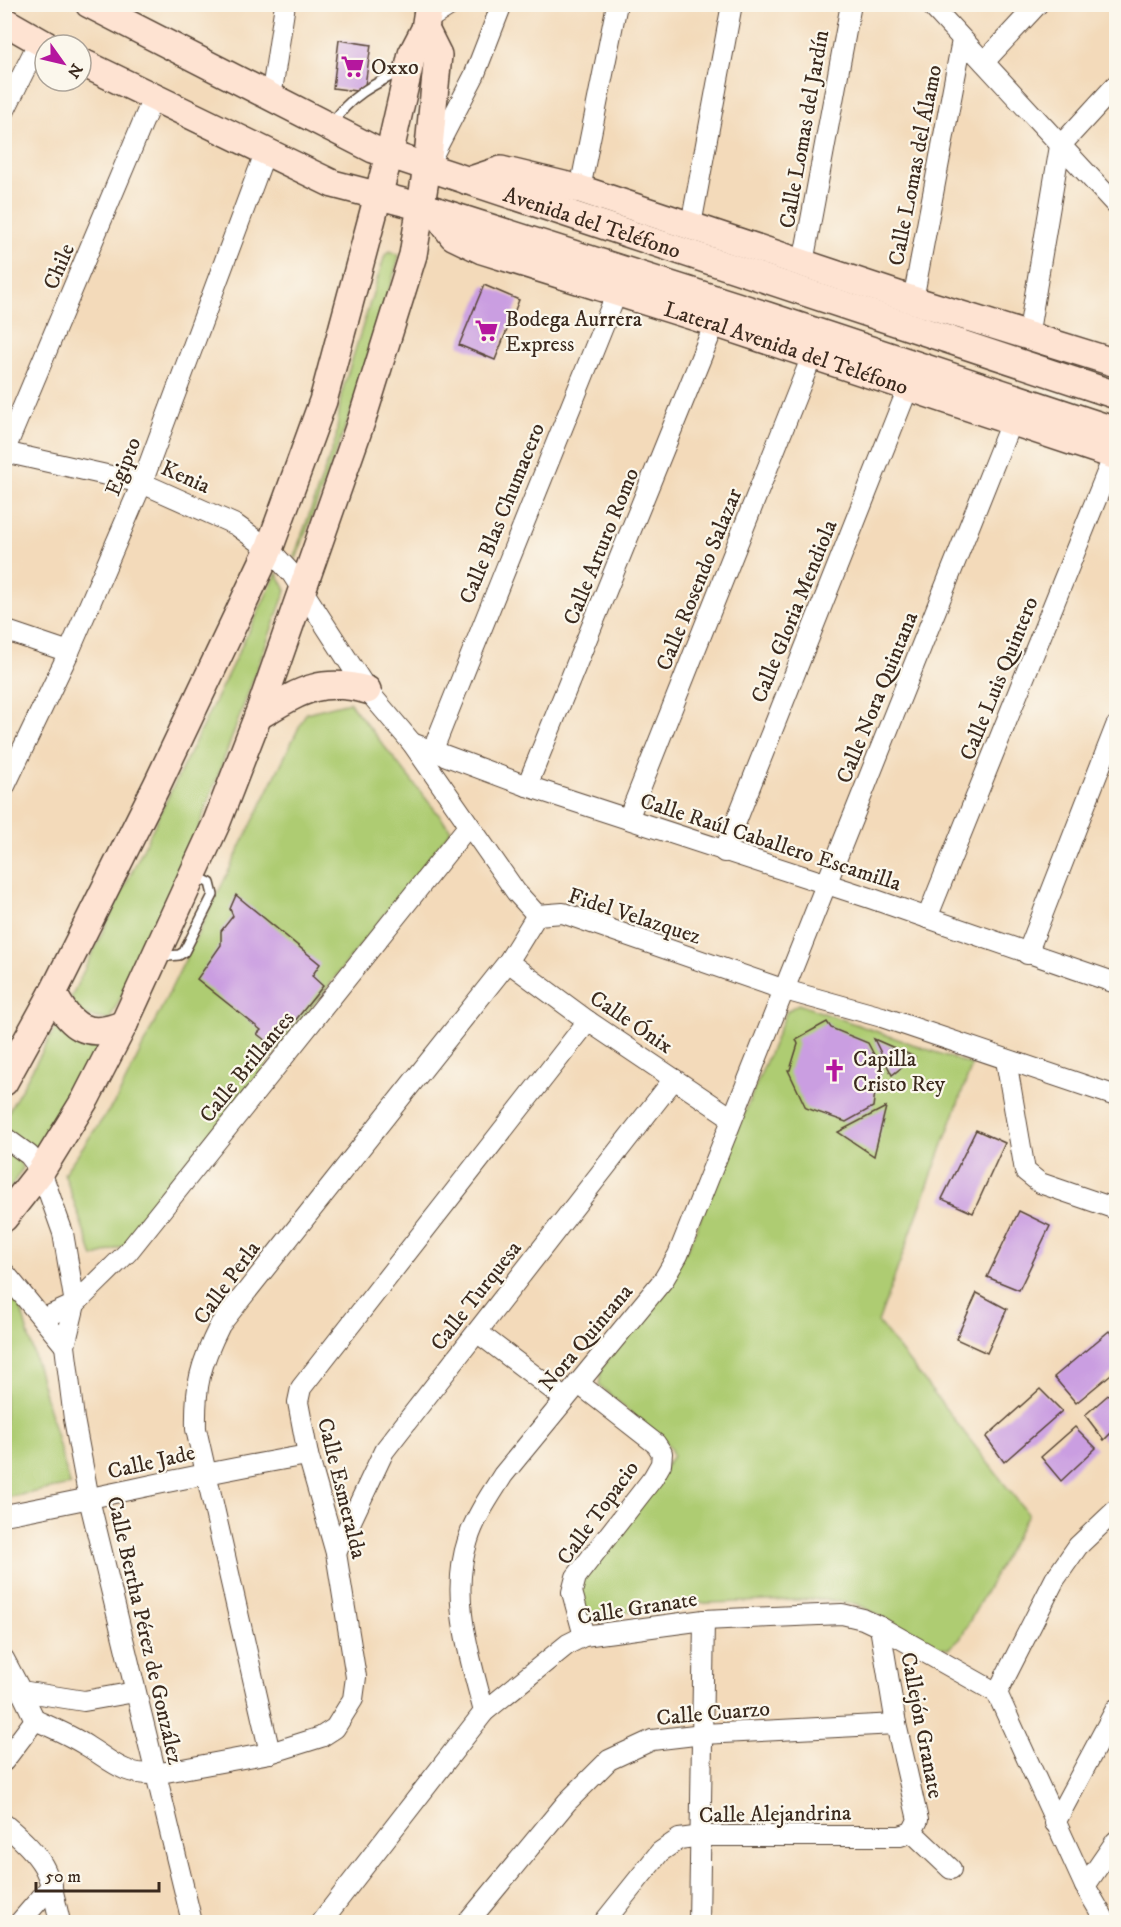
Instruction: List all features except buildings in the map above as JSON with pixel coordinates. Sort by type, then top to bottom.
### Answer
[{"type":"main road","name":"Avenida del Teléfono","points":[[88,4],[331,128],[383,175],[764,327],[1115,447]]},
{"type":"main road","points":[[7,1073],[53,993],[269,549],[323,400],[383,175],[408,68],[427,18]]},
{"type":"main road","points":[[4,1218],[41,1171],[86,1098],[124,1024],[216,824],[258,716],[362,419],[413,255],[426,192],[438,55],[427,18]]},
{"type":"main road","points":[[4,21],[33,37]]},
{"type":"main road","name":"Avenida del Teléfono","points":[[93,68],[333,184],[383,175],[426,192],[468,182],[1116,395]]},
{"type":"main road","points":[[468,182],[501,170],[580,189],[913,300],[1116,363]]},
{"type":"main road","name":"Lateral Avenida del Teléfono","points":[[426,192],[453,236],[482,250],[715,323],[764,327],[812,356],[1011,422],[1115,447]]},
{"type":"main road","points":[[730,269],[738,242]]},
{"type":"main road","points":[[258,716],[295,694],[319,686],[342,683],[367,690]]},
{"type":"main road","points":[[53,993],[67,1018],[79,1027],[92,1032],[124,1024]]},
{"type":"street","points":[[271,98],[285,4]]},
{"type":"street","points":[[427,18],[452,4]]},
{"type":"street","points":[[426,192],[502,4]]},
{"type":"street","points":[[580,189],[617,4]]},
{"type":"street","points":[[692,225],[732,4]]},
{"type":"street","name":"Calle Lomas del Jardín","points":[[803,263],[851,4]]},
{"type":"street","points":[[930,4],[1116,205]]},
{"type":"street","points":[[984,62],[1038,4]]},
{"type":"street","name":"Calle Lomas del Álamo","points":[[913,300],[962,39]]},
{"type":"street","points":[[4,112],[33,61]]},
{"type":"street","points":[[1028,337],[1060,146],[1116,85]]},
{"type":"street","name":"Chile","points":[[4,452],[137,141],[153,98]]},
{"type":"street","name":"Egipto","points":[[4,788],[69,652],[142,483],[265,153]]},
{"type":"street","name":"Calle Blas Chumacero","points":[[432,752],[617,292]]},
{"type":"street","name":"Calle Arturo Romo","points":[[527,786],[715,323]]},
{"type":"street","name":"Calle Rosendo Salazar","points":[[628,819],[812,356]]},
{"type":"street","name":"Calle Gloria Mendiola","points":[[724,852],[908,388]]},
{"type":"street","name":"Calle Nora Quintana","points":[[785,990],[1011,422]]},
{"type":"street","name":"Calle Luis Quintero","points":[[927,918],[1115,447]]},
{"type":"street","name":"Kenia","points":[[4,452],[142,483],[236,525],[269,549]]},
{"type":"street","name":"Fidel Velazquez","points":[[269,549],[302,590],[367,690],[412,743],[516,892],[537,915],[563,913],[785,990],[882,1017],[1116,1096]]},
{"type":"street","points":[[4,630],[69,652]]},
{"type":"street","points":[[1027,954],[1116,726]]},
{"type":"street","name":"Calle Raúl Caballero Escamilla","points":[[412,743],[527,786],[1116,983]]},
{"type":"street","name":"Calle Brillantes","points":[[44,1318],[75,1304],[128,1252],[469,825]]},
{"type":"street","name":"Calle Perla","points":[[270,1753],[195,1430],[195,1389],[205,1354],[220,1325],[508,962],[537,915]]},
{"type":"street","name":"Calle Ónix","points":[[508,962],[588,1021],[732,1118]]},
{"type":"street","name":"Nora Quintana","points":[[484,1712],[465,1637],[459,1584],[468,1540],[482,1508],[503,1476],[664,1279],[673,1263],[785,990]]},
{"type":"street","name":"Calle Esmeralda","points":[[35,1720],[78,1741],[127,1772],[155,1774],[270,1753],[321,1737],[335,1728],[352,1700],[356,1677],[336,1553],[308,1455],[298,1401],[301,1388],[588,1021]]},
{"type":"street","points":[[1006,1060],[1025,1171],[1040,1184],[1116,1209]]},
{"type":"street","name":"Calle Turquesa","points":[[336,1553],[384,1451],[674,1079]]},
{"type":"street","name":"Calle Bertha Pérez de González","points":[[4,1137],[29,1155],[41,1171],[63,1233],[75,1304],[65,1346],[74,1419],[89,1499],[192,1923]]},
{"type":"street","name":"Calle Bertha Pérez de González","points":[[4,1272],[65,1346]]},
{"type":"street","points":[[477,1332],[565,1399]]},
{"type":"street","name":"Calle Topacio","points":[[578,1383],[656,1444],[662,1453],[661,1464],[653,1478],[576,1577],[572,1592],[584,1636]]},
{"type":"street","name":"Calle Jade","points":[[4,1515],[89,1499],[204,1473],[308,1455]]},
{"type":"street","points":[[1106,1923],[1085,1886],[1055,1823],[997,1693],[1055,1580],[1078,1546],[1116,1510]]},
{"type":"street","name":"Calle Granate","points":[[321,1923],[484,1712],[547,1659],[584,1636],[704,1620],[842,1614],[863,1619],[880,1627],[997,1693]]},
{"type":"street","points":[[699,1923],[704,1620]]},
{"type":"street","name":"Callejón Granate","points":[[880,1627],[896,1724],[918,1820],[912,1832]]},
{"type":"street","points":[[4,1659],[35,1720],[4,1761]]},
{"type":"street","points":[[21,1691],[84,1701],[135,1692]]},
{"type":"street","points":[[1055,1823],[1116,1709]]},
{"type":"street","name":"Calle Cuarzo","points":[[468,1923],[567,1802],[609,1760],[652,1740],[703,1734],[896,1724]]},
{"type":"street","points":[[4,1824],[30,1845],[45,1865],[60,1923]]},
{"type":"street","points":[[912,1832],[951,1869]]},
{"type":"street","name":"Calle Alejandrina","points":[[604,1923],[660,1852],[679,1839],[702,1836],[900,1836],[912,1832]]},
{"type":"street","points":[[1085,1886],[1116,1841]]},
{"type":"street","points":[[20,1923],[52,1885]]},
{"type":"lane","points":[[331,128],[338,114],[352,100],[378,82],[408,68]]},
{"type":"green space","points":[[390,251],[399,255],[398,261],[354,404],[296,559],[294,557],[336,438],[341,395],[385,255]]},
{"type":"green space","points":[[277,573],[286,590],[174,895],[109,1020],[75,1014],[71,997]]},
{"type":"green space","points":[[349,702],[451,830],[124,1246],[93,1257],[64,1173],[117,1099],[306,713]]},
{"type":"green space","points":[[798,1004],[972,1065],[878,1322],[1028,1514],[961,1637],[949,1648],[939,1647],[857,1604],[821,1599],[652,1605],[596,1621],[582,1614],[580,1579],[673,1456],[670,1447],[599,1385],[601,1369],[689,1246],[787,1011]]},
{"type":"green space","points":[[59,1022],[103,1041],[75,1099],[39,1153],[7,1130],[5,1118]]},
{"type":"green space","points":[[5,1148],[17,1157],[23,1168],[5,1196]]},
{"type":"green space","points":[[4,1293],[19,1301],[70,1485],[5,1498]]},
{"type":"place","name":"Oxxo","points":[[353,66]]},
{"type":"place","name":"Bodega Aurrera Express","points":[[487,331]]},
{"type":"place","name":"Capilla Cristo Rey","points":[[835,1071]]}]
